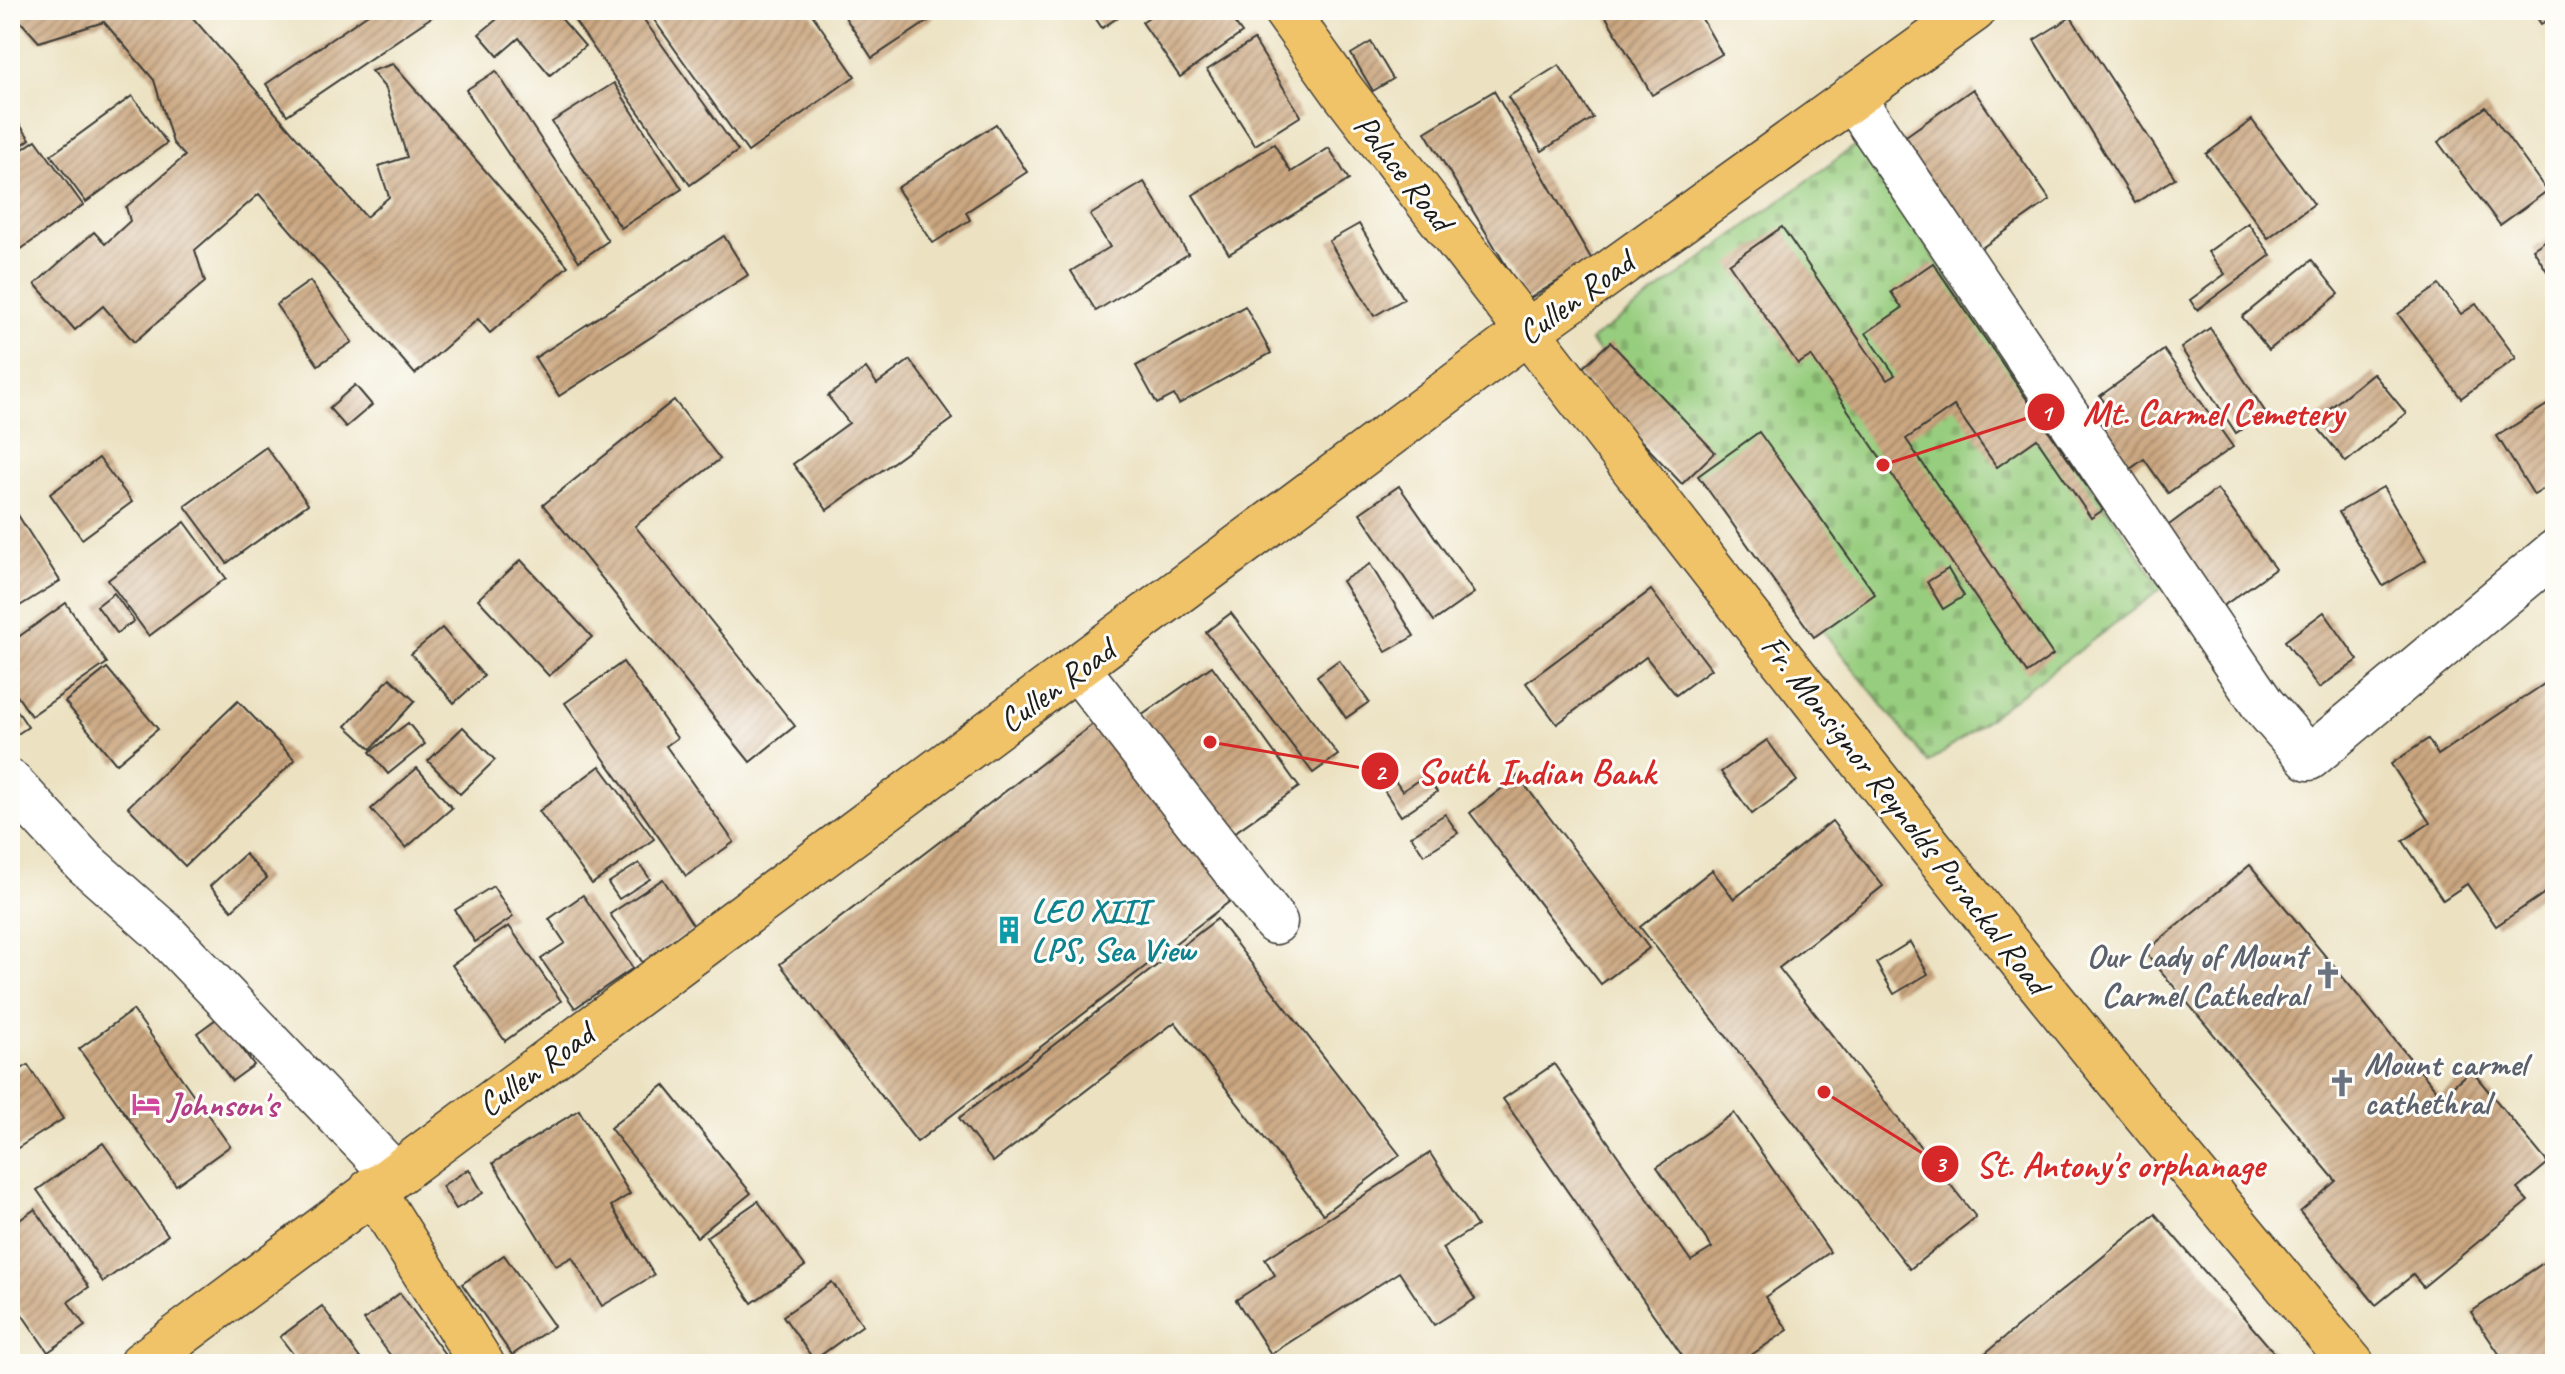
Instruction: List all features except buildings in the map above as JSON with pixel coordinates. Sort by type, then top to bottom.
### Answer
[{"type":"main road","name":"Palace Road","points":[[1285,10],[1344,93],[1527,332]]},
{"type":"main road","name":"Cullen Road","points":[[141,1364],[1527,332],[1974,10]]},
{"type":"main road","name":"Fr. Monsignor Reynolds Purackal Road","points":[[1527,332],[1861,760],[2213,1199],[2352,1364]]},
{"type":"main road","points":[[383,1181],[482,1364]]},
{"type":"street","points":[[1852,97],[2263,705],[2309,758],[2555,552]]},
{"type":"street","points":[[1078,669],[1275,922]]},
{"type":"street","points":[[10,782],[85,863],[163,932],[383,1181]]},
{"type":"green space","points":[[1856,145],[2162,588],[1929,763],[1590,341]]},
{"type":"place","name":"Mt. Carmel Cemetery","points":[[1883,465]]},
{"type":"place","name":"South Indian Bank","points":[[1210,742]]},
{"type":"place","name":"LEO XIII LPS, Sea View","points":[[1009,930]]},
{"type":"place","name":"Our Lady of Mount Carmel Cathedral","points":[[2328,975]]},
{"type":"place","name":"Mount carmel cathethral","points":[[2342,1083]]},
{"type":"place","name":"St. Antony's orphanage","points":[[1824,1092]]},
{"type":"place","name":"Johnson's","points":[[146,1104]]}]
